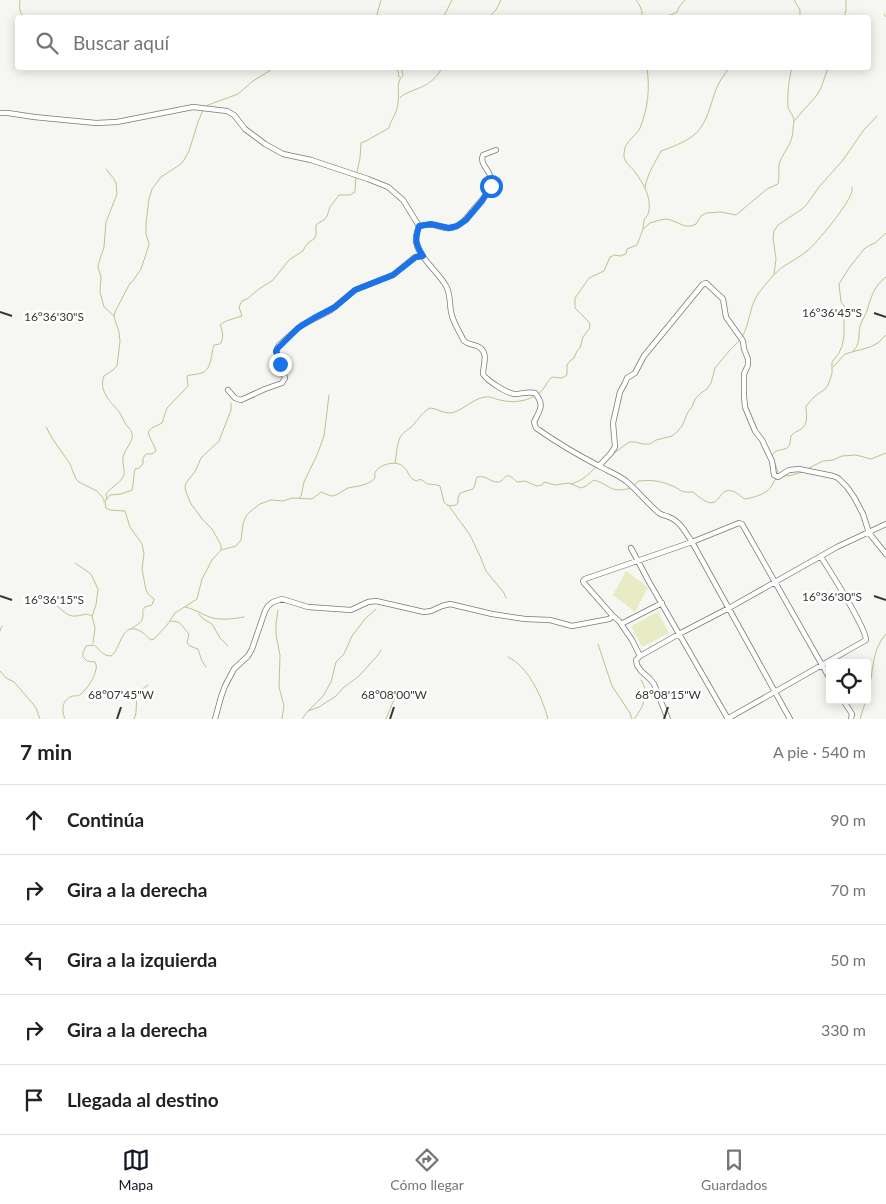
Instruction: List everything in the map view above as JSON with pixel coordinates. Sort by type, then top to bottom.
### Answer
[{"type":"street","points":[[0,113],[96,123],[142,118],[193,107],[227,111],[234,115],[246,129],[265,144],[283,154],[326,165],[388,187],[403,200],[419,226],[415,239],[418,249],[447,286],[452,316],[464,341],[480,348],[484,353],[483,374],[489,382],[513,394],[535,393],[541,406],[534,422],[536,428],[625,480],[644,497],[647,503],[662,515],[678,522],[692,542],[790,719]]},
{"type":"street","points":[[419,226],[431,224],[449,228],[457,226],[466,220],[490,189],[492,181],[482,163],[482,159],[484,155],[496,150]]},
{"type":"street","points":[[228,390],[235,398],[241,400],[260,390],[282,383],[285,377],[276,351],[293,332],[306,322],[335,307],[355,290],[393,275],[416,257],[423,256]]},
{"type":"street","points":[[599,466],[612,453],[615,447],[613,423],[620,392],[627,378],[635,372],[644,356],[703,284],[706,283],[723,299],[726,317],[743,341],[748,359],[748,365],[744,374],[745,407],[755,431],[762,440],[772,461],[774,475],[778,477],[789,470],[799,469],[838,478],[858,503],[869,533],[886,554]]},
{"type":"street","points":[[640,656],[621,624],[583,581],[740,523],[826,672]]},
{"type":"street","points":[[668,719],[654,684],[636,665],[636,660],[640,656],[837,548],[886,524]]},
{"type":"street","points":[[631,548],[727,719],[864,642],[866,638],[856,618],[821,557]]},
{"type":"street","points":[[216,719],[225,686],[234,669],[252,649],[266,608],[278,600],[286,600],[308,607],[351,610],[368,602],[376,602],[424,612],[450,604],[492,614],[525,619],[550,620],[572,626],[609,619],[613,616]]},
{"type":"street","points":[[621,624],[662,603]]},
{"type":"street","points":[[846,704],[852,714],[851,719]]},
{"type":"green space","points":[[626,571],[648,587],[635,612],[613,595]]},
{"type":"green space","points":[[658,612],[669,633],[642,647],[631,626]]},
{"type":"waterway","points":[[20,0],[20,10],[23,15]]},
{"type":"waterway","points":[[377,15],[381,0]]},
{"type":"waterway","points":[[444,15],[452,0]]},
{"type":"waterway","points":[[491,15],[501,0]]},
{"type":"waterway","points":[[636,0],[641,8],[642,15]]},
{"type":"waterway","points":[[670,15],[677,12],[685,0]]},
{"type":"waterway","points":[[794,0],[800,10],[800,15]]},
{"type":"waterway","points":[[845,15],[846,0]]},
{"type":"waterway","points":[[206,107],[238,94],[253,81],[271,70]]},
{"type":"waterway","points":[[397,70],[399,77]]},
{"type":"waterway","points":[[357,172],[361,143],[389,128],[397,108],[398,84],[403,75],[402,70]]},
{"type":"waterway","points":[[400,98],[430,83],[441,70]]},
{"type":"waterway","points":[[643,228],[644,220],[649,211],[648,195],[641,181],[626,161],[624,153],[626,145],[640,128],[647,106],[647,70]]},
{"type":"waterway","points":[[645,188],[649,173],[661,151],[693,136],[702,126],[717,87],[728,70]]},
{"type":"waterway","points":[[538,394],[552,377],[562,378],[567,375],[567,365],[580,348],[590,324],[575,308],[575,298],[589,278],[604,271],[610,257],[626,254],[627,249],[637,245],[643,229],[650,223],[666,219],[685,226],[691,226],[696,224],[701,216],[706,213],[721,212],[736,215],[767,189],[778,184],[779,165],[793,134],[794,119],[788,103],[792,70]]},
{"type":"waterway","points":[[794,121],[817,95],[827,70]]},
{"type":"waterway","points":[[107,499],[106,494],[123,477],[123,458],[132,436],[131,430],[106,396],[103,387],[104,376],[117,366],[120,341],[114,317],[115,312],[130,283],[141,269],[148,248],[146,223],[152,189],[161,177],[184,160],[203,110]]},
{"type":"waterway","points":[[774,274],[776,259],[774,231],[778,225],[807,204],[843,160],[863,131],[877,116]]},
{"type":"waterway","points":[[106,169],[116,183],[117,194],[106,222],[104,247],[98,267],[101,277],[100,292],[104,307],[114,316]]},
{"type":"waterway","points":[[131,629],[141,622],[143,610],[145,607],[152,605],[154,599],[146,590],[142,569],[144,554],[142,544],[130,527],[125,511],[106,508],[106,499],[110,495],[132,490],[135,469],[143,464],[143,458],[146,454],[152,454],[156,451],[148,432],[162,423],[167,408],[188,386],[187,376],[207,370],[214,345],[220,344],[222,340],[220,325],[242,316],[239,307],[242,301],[273,280],[289,260],[303,251],[309,242],[314,239],[316,225],[324,220],[330,207],[339,195],[350,195],[355,192],[356,176]]},
{"type":"waterway","points":[[742,337],[758,294],[777,271],[812,247],[844,207],[852,187]]},
{"type":"waterway","points":[[776,474],[778,472],[772,455],[778,450],[787,448],[790,444],[791,436],[804,427],[806,406],[828,385],[832,374],[832,362],[842,346],[845,307],[841,302],[839,284],[864,249],[875,243],[886,233]]},
{"type":"waterway","points":[[853,351],[856,348],[860,326],[874,292],[886,277]]},
{"type":"waterway","points":[[833,367],[845,354],[870,347],[878,343],[886,335]]},
{"type":"waterway","points":[[613,454],[629,442],[650,444],[656,440],[672,436],[677,432],[682,426],[695,399],[711,383],[715,368],[740,340]]},
{"type":"waterway","points":[[299,498],[324,436],[329,395]]},
{"type":"waterway","points":[[395,463],[397,446],[401,436],[430,408],[449,413],[458,411],[475,400],[485,397],[514,402],[535,396]]},
{"type":"waterway","points":[[221,549],[221,545],[212,529],[191,504],[185,487],[201,458],[219,441],[231,410],[231,403]]},
{"type":"waterway","points":[[46,427],[70,464],[76,479],[97,491],[104,499],[104,502]]},
{"type":"waterway","points":[[809,468],[823,461],[833,460],[842,456],[856,455],[871,459],[886,453]]},
{"type":"waterway","points":[[65,719],[63,705],[69,697],[83,692],[95,672],[95,662],[87,661],[83,657],[86,646],[94,645],[103,654],[111,656],[123,636],[130,629],[142,632],[151,640],[154,639],[175,613],[197,599],[202,579],[212,560],[221,550],[236,546],[241,540],[246,516],[260,504],[271,500],[312,499],[321,492],[333,496],[348,488],[369,483],[375,478],[375,473],[378,469],[392,463],[404,467],[414,480],[422,480],[427,484],[440,486],[444,502],[450,506],[458,503],[460,493],[473,489],[477,477],[497,482],[509,476],[517,482],[525,481],[537,486],[542,485],[544,482],[555,485],[569,483],[581,488],[594,480],[619,490],[631,488]]},
{"type":"waterway","points":[[571,484],[582,479],[596,467]]},
{"type":"waterway","points":[[781,478],[803,472]]},
{"type":"waterway","points":[[635,485],[638,481],[661,482],[682,491],[693,492],[709,503],[714,502],[727,491],[734,492],[745,499],[758,496],[770,489],[777,478]]},
{"type":"waterway","points":[[449,506],[470,535],[486,571],[506,598]]},
{"type":"waterway","points":[[75,563],[91,574],[98,589],[96,605],[92,616],[95,628],[93,643]]},
{"type":"waterway","points":[[57,606],[72,616],[85,614],[92,616]]},
{"type":"waterway","points":[[185,607],[215,619],[244,617]]},
{"type":"waterway","points":[[302,719],[323,696],[331,682],[336,662],[344,654],[352,636],[365,619],[376,609]]},
{"type":"waterway","points":[[278,610],[276,635],[280,655],[279,687],[284,706],[282,719]]},
{"type":"waterway","points":[[199,614],[212,624],[220,638],[228,646]]},
{"type":"waterway","points":[[170,621],[180,623],[189,634],[187,643],[198,649],[206,667]]},
{"type":"waterway","points":[[0,631],[2,626]]},
{"type":"waterway","points":[[871,679],[877,648],[886,634]]},
{"type":"waterway","points":[[598,644],[612,686],[632,719]]},
{"type":"waterway","points":[[308,711],[319,707],[336,696],[359,676],[381,650]]},
{"type":"waterway","points":[[508,657],[522,668],[534,684],[548,719]]},
{"type":"waterway","points":[[0,671],[6,678],[14,682],[34,705],[40,719]]},
{"type":"waterway","points":[[634,719],[640,710],[645,695],[644,685],[641,680]]},
{"type":"waterway","points":[[134,719],[137,697],[142,689],[148,685]]},
{"type":"waterway","points":[[386,719],[397,696]]},
{"type":"waterway","points":[[860,719],[865,704]]},
{"type":"route","points":[[280,364],[280,358],[276,352],[277,349],[293,332],[306,322],[335,307],[355,290],[393,275],[416,257],[423,256],[418,249],[415,239],[419,226],[431,224],[449,228],[457,226],[466,220],[482,201],[491,186]]}]
